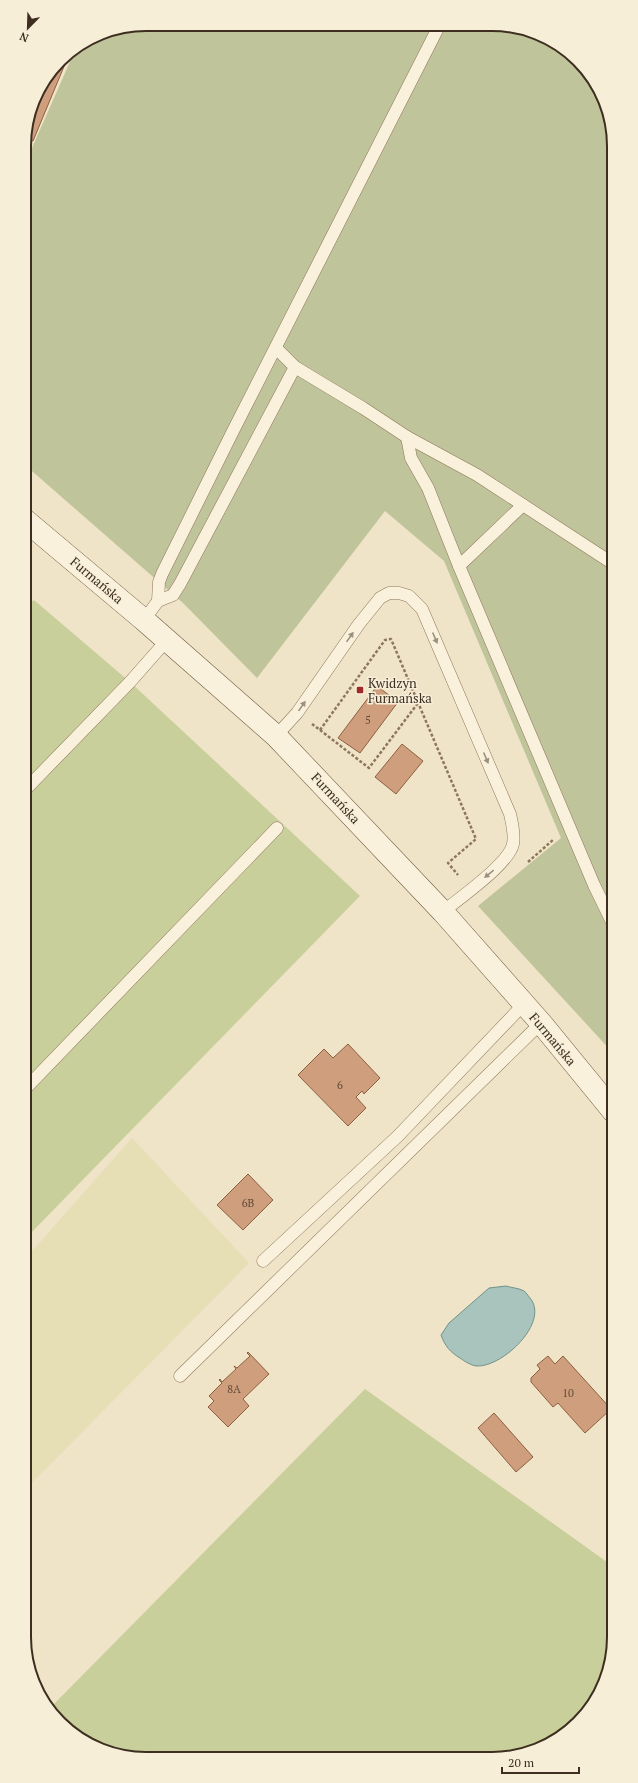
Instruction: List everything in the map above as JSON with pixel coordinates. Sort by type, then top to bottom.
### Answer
[{"type":"street","name":"Furmańska","points":[[31,525],[144,620],[276,736],[443,912],[541,1023],[607,1104]]},
{"type":"lane","points":[[158,601],[159,582],[162,574],[436,31]]},
{"type":"lane","points":[[276,348],[295,367],[363,408],[407,437],[477,475],[607,559]]},
{"type":"lane","points":[[144,620],[158,601],[173,595],[180,584],[295,367]]},
{"type":"lane","points":[[407,437],[411,458],[428,488],[459,566],[607,910]]},
{"type":"lane","points":[[459,566],[523,505]]},
{"type":"lane","points":[[276,736],[296,713],[359,624],[380,598],[389,593],[399,593],[409,596],[422,609],[510,814],[512,827],[513,845],[510,853],[496,868],[443,912]]},
{"type":"lane","points":[[31,784],[130,682],[167,640]]},
{"type":"lane","points":[[31,1083],[277,828]]},
{"type":"lane","points":[[263,1261],[398,1136],[524,1004]]},
{"type":"lane","points":[[180,1376],[541,1023]]},
{"type":"path","points":[[320,730],[385,640],[392,639],[476,839],[448,863],[470,889]]},
{"type":"path","points":[[296,713],[369,768],[419,703]]},
{"type":"path","points":[[524,865],[554,839],[555,836]]},
{"type":"shaded area","points":[[132,1138],[249,1263],[31,1484],[31,1252]]},
{"type":"green space","points":[[131,32],[507,32],[529,37],[556,50],[578,70],[588,82],[601,109],[605,124],[607,146],[607,1046],[478,906],[561,838],[444,561],[385,511],[257,678],[183,603],[31,470],[31,150],[71,59],[82,50],[102,40]]},
{"type":"green space","points":[[34,600],[130,682],[360,896],[31,1233],[31,602]]},
{"type":"green space","points":[[365,1389],[607,1562],[607,1644],[601,1674],[595,1688],[588,1701],[562,1728],[543,1740],[514,1750],[492,1752],[131,1751],[109,1746],[82,1733],[70,1723],[53,1705]]},
{"type":"water","points":[[506,1286],[526,1292],[530,1298],[535,1308],[534,1319],[529,1330],[521,1341],[510,1351],[499,1359],[488,1364],[475,1366],[456,1356],[446,1346],[441,1335],[449,1323],[489,1288]]},
{"type":"building","points":[[64,66],[33,141],[31,140],[32,131],[40,102],[46,89]]},
{"type":"building","points":[[377,686],[398,702],[360,753],[338,738]]},
{"type":"building","points":[[402,744],[423,761],[396,794],[375,777]]},
{"type":"building","points":[[348,1044],[380,1078],[364,1094],[362,1091],[356,1097],[366,1108],[348,1126],[298,1075],[324,1049],[333,1058]]},
{"type":"building","points":[[248,1174],[273,1200],[243,1230],[217,1205]]},
{"type":"building","points":[[248,1352],[269,1374],[243,1399],[249,1406],[228,1427],[208,1407],[214,1401],[209,1396],[222,1383],[219,1380],[220,1379],[222,1382],[236,1369],[234,1366],[237,1368],[250,1356],[247,1353]]},
{"type":"building","points":[[548,1356],[555,1364],[563,1356],[607,1405],[607,1413],[585,1433],[558,1403],[553,1407],[531,1382],[531,1378],[540,1369],[537,1365]]},
{"type":"building","points":[[494,1413],[533,1457],[516,1472],[478,1428]]},
{"type":"place","name":"Kwidzyn Furmańska","points":[[360,690]]}]
